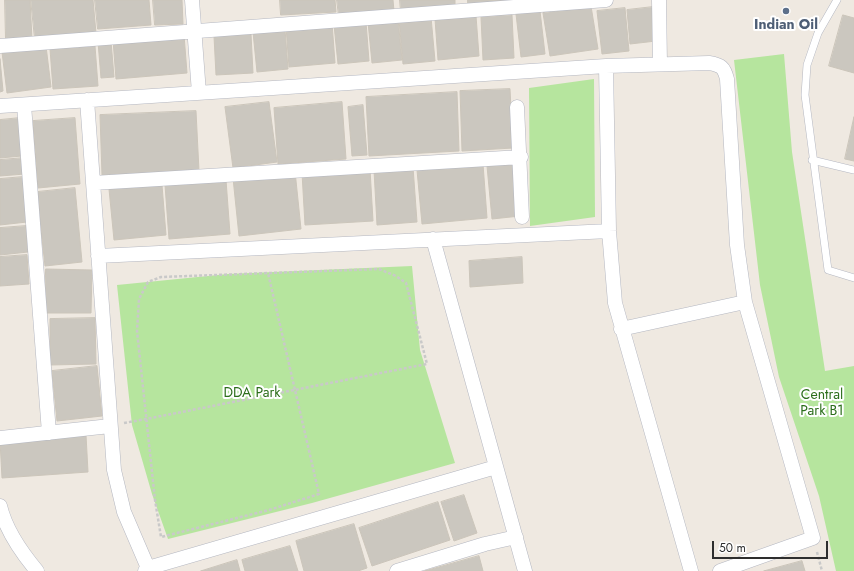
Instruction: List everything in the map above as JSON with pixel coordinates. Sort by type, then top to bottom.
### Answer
[{"type":"street","points":[[192,0],[198,93]]},
{"type":"street","points":[[0,46],[606,0]]},
{"type":"street","points":[[659,0],[660,64]]},
{"type":"street","points":[[0,106],[606,66],[709,63],[719,65],[725,70],[737,245],[745,302],[813,538],[720,571]]},
{"type":"street","points":[[606,66],[609,231],[615,303],[621,329],[691,571]]},
{"type":"street","points":[[87,100],[114,470],[124,512],[147,570],[496,467]]},
{"type":"street","points":[[24,105],[49,433]]},
{"type":"street","points":[[517,107],[522,217]]},
{"type":"street","points":[[93,183],[520,157]]},
{"type":"street","points":[[98,256],[609,231]]},
{"type":"street","points":[[433,239],[525,571]]},
{"type":"street","points":[[621,329],[745,302]]},
{"type":"street","points":[[0,438],[110,426]]},
{"type":"street","points":[[0,506],[2,516],[21,553],[37,571]]},
{"type":"street","points":[[397,571],[485,544],[516,537]]},
{"type":"lane","points":[[837,0],[818,33],[807,65],[805,94],[812,160],[828,270],[854,278]]},
{"type":"lane","points":[[812,160],[854,170]]},
{"type":"path","points":[[110,426],[146,419],[294,390],[427,364],[406,283],[396,276],[379,269],[268,273],[161,277],[148,282],[138,299],[137,331],[146,419],[155,500],[161,537],[269,510],[319,494],[294,390],[268,273]]},
{"type":"path","points":[[813,538],[822,571]]},
{"type":"green space","name":"Central Park B1","points":[[784,54],[792,152],[825,371],[854,366],[854,571],[836,571],[819,496],[779,377],[760,285],[734,60]]},
{"type":"green space","points":[[594,79],[595,217],[530,226],[529,88]]},
{"type":"green space","name":"DDA Park","points":[[412,266],[420,350],[455,463],[312,503],[168,539],[152,494],[132,425],[117,285],[228,274]]},
{"type":"building","points":[[5,0],[30,0],[32,39],[6,41]]},
{"type":"building","points":[[31,0],[93,0],[96,33],[35,39]]},
{"type":"building","points":[[95,0],[149,0],[151,25],[98,29]]},
{"type":"building","points":[[153,0],[182,0],[183,24],[155,25]]},
{"type":"building","points":[[280,0],[335,0],[336,12],[281,15]]},
{"type":"building","points":[[337,0],[393,0],[394,11],[339,16]]},
{"type":"building","points":[[400,0],[455,0],[455,9],[401,12]]},
{"type":"building","points":[[468,0],[517,0],[468,4]]},
{"type":"building","points":[[591,6],[598,49],[550,56],[543,13]]},
{"type":"building","points":[[653,7],[656,41],[630,44],[627,10]]},
{"type":"building","points":[[625,8],[629,51],[602,54],[597,11]]},
{"type":"building","points":[[540,11],[545,54],[521,57],[516,14]]},
{"type":"building","points":[[512,15],[514,58],[483,60],[481,17]]},
{"type":"building","points":[[843,15],[854,18],[854,73],[829,66]]},
{"type":"building","points":[[476,16],[479,56],[438,60],[435,19]]},
{"type":"building","points":[[431,17],[435,61],[403,64],[399,20]]},
{"type":"building","points":[[398,19],[402,60],[372,63],[368,22]]},
{"type":"building","points":[[366,22],[369,61],[338,64],[334,25]]},
{"type":"building","points":[[332,23],[335,63],[289,67],[286,27]]},
{"type":"building","points":[[285,29],[288,69],[257,72],[253,32]]},
{"type":"building","points":[[251,34],[253,73],[216,75],[214,36]]},
{"type":"building","points":[[184,35],[187,73],[116,79],[113,40]]},
{"type":"building","points":[[111,41],[114,77],[101,78],[98,42]]},
{"type":"building","points":[[46,46],[51,87],[7,93],[2,52]]},
{"type":"building","points":[[95,46],[98,86],[53,89],[50,49]]},
{"type":"building","points":[[0,59],[3,91],[0,92]]},
{"type":"building","points":[[510,89],[513,148],[462,151],[460,91]]},
{"type":"building","points":[[457,92],[459,151],[369,156],[366,97]]},
{"type":"building","points":[[269,102],[277,162],[233,168],[225,107]]},
{"type":"building","points":[[342,102],[346,159],[278,164],[274,108]]},
{"type":"building","points":[[363,105],[367,155],[352,156],[348,107]]},
{"type":"building","points":[[196,111],[199,171],[102,175],[100,115]]},
{"type":"building","points":[[854,117],[854,161],[845,159]]},
{"type":"building","points":[[20,118],[22,156],[0,158],[0,120]]},
{"type":"building","points":[[75,118],[80,184],[38,188],[33,121]]},
{"type":"building","points":[[24,158],[25,174],[0,176],[0,160]]},
{"type":"building","points":[[516,163],[520,216],[492,219],[487,166]]},
{"type":"building","points":[[483,164],[487,218],[422,224],[417,170]]},
{"type":"building","points":[[413,167],[417,222],[377,225],[374,170]]},
{"type":"building","points":[[370,169],[373,221],[305,225],[302,173]]},
{"type":"building","points":[[295,171],[301,229],[239,236],[233,178]]},
{"type":"building","points":[[23,177],[27,222],[0,225],[0,179]]},
{"type":"building","points":[[226,180],[230,234],[169,239],[165,185]]},
{"type":"building","points":[[162,185],[166,235],[114,240],[109,189]]},
{"type":"building","points":[[75,188],[82,262],[45,266],[37,192]]},
{"type":"building","points":[[26,226],[28,252],[0,255],[0,228]]},
{"type":"building","points":[[27,255],[29,284],[0,286],[0,257]]},
{"type":"building","points":[[522,257],[523,283],[470,287],[469,261]]},
{"type":"building","points":[[46,269],[92,270],[91,313],[45,313]]},
{"type":"building","points":[[95,318],[96,364],[50,365],[50,319]]},
{"type":"building","points":[[97,366],[102,416],[57,421],[52,371]]},
{"type":"building","points":[[86,435],[88,472],[2,478],[0,441]]},
{"type":"building","points":[[464,495],[477,533],[454,541],[441,502]]},
{"type":"building","points":[[438,502],[450,540],[372,566],[359,528]]},
{"type":"building","points":[[354,524],[367,568],[358,571],[304,571],[296,541]]},
{"type":"building","points":[[290,546],[298,571],[245,571],[242,560]]},
{"type":"building","points":[[479,556],[483,571],[425,571]]},
{"type":"building","points":[[237,560],[240,571],[201,571]]},
{"type":"building","points":[[802,561],[805,571],[764,571]]},
{"type":"place","name":"Indian Oil","points":[[786,11]]}]
